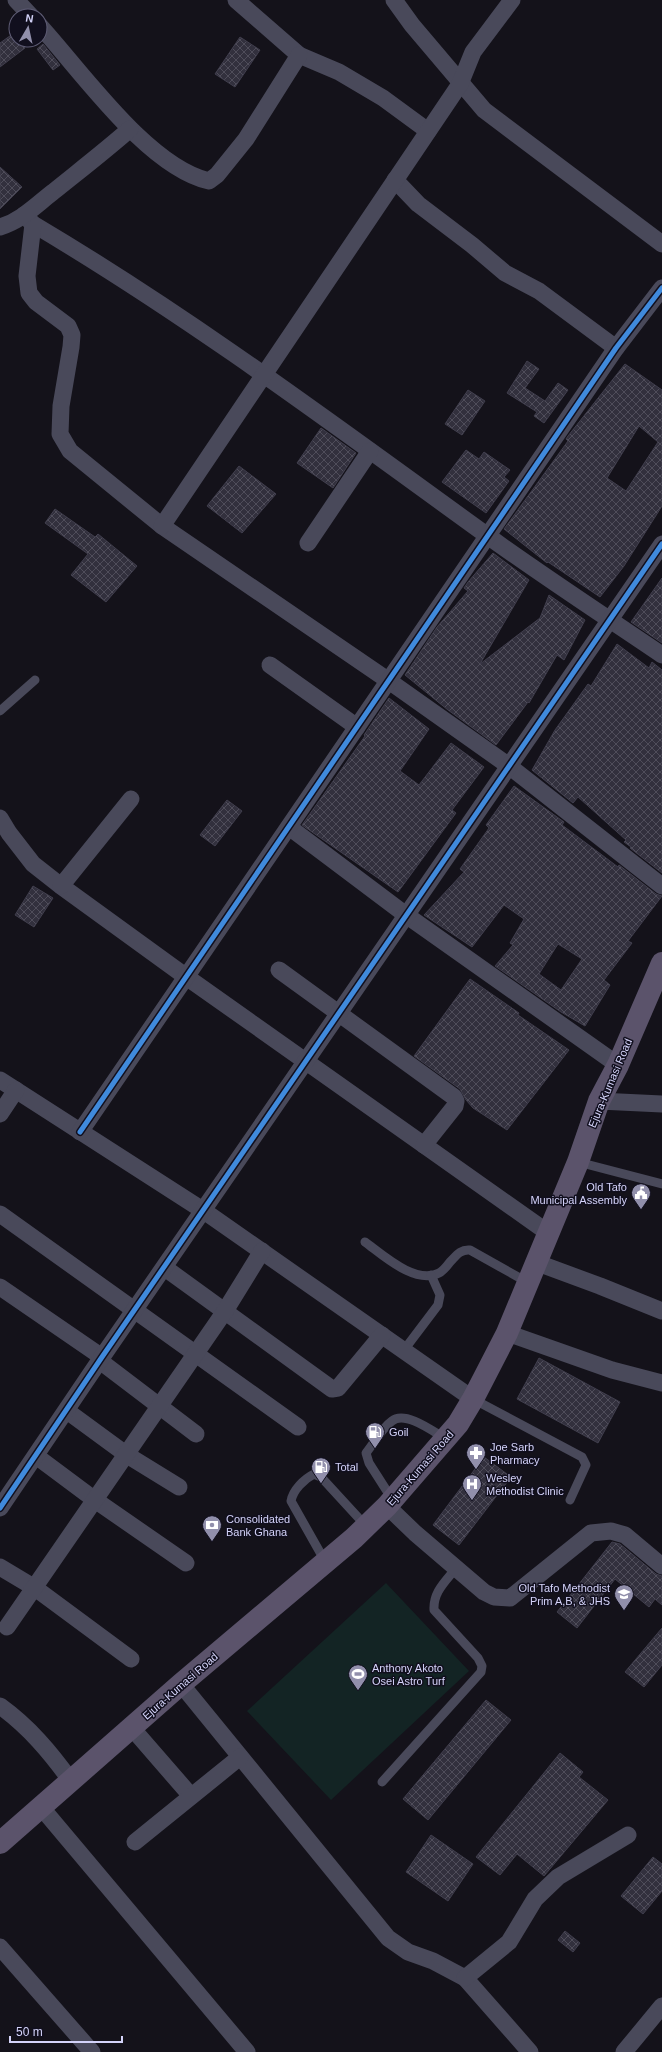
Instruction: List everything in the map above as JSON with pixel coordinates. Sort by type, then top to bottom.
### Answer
[{"type":"main road","name":"Ejura-Kumasi Road","points":[[0,1843],[181,1684],[326,1563],[390,1503],[446,1439],[473,1399],[507,1333],[535,1262],[578,1162],[599,1101],[656,989],[662,963]]},
{"type":"street","points":[[16,0],[24,8]]},
{"type":"street","points":[[236,0],[299,55],[339,72],[383,98],[428,131]]},
{"type":"street","points":[[394,0],[412,25],[460,84],[484,110],[662,244]]},
{"type":"street","points":[[162,526],[460,84],[473,52],[512,0]]},
{"type":"street","points":[[48,35],[130,129],[167,160],[197,178],[209,181],[217,175],[246,139],[299,55]]},
{"type":"street","points":[[0,227],[29,220],[130,129]]},
{"type":"street","points":[[395,180],[418,204],[472,245],[505,273],[539,291],[616,348]]},
{"type":"street","points":[[29,220],[104,266],[264,375],[488,536],[662,655]]},
{"type":"street","points":[[29,220],[27,276],[30,293],[36,302],[68,326],[72,335],[61,406],[60,434],[70,451],[162,526],[389,681],[509,766],[662,886]]},
{"type":"street","points":[[80,1132],[185,976],[289,827],[616,348],[662,288]]},
{"type":"street","points":[[308,543],[370,451]]},
{"type":"street","points":[[0,1508],[306,1060],[340,1013],[662,544]]},
{"type":"street","points":[[270,664],[357,727]]},
{"type":"street","points":[[61,886],[131,799]]},
{"type":"street","points":[[0,818],[9,833],[33,864],[61,886],[185,976],[548,1232]]},
{"type":"street","points":[[289,827],[406,915],[618,1065]]},
{"type":"street","points":[[279,970],[454,1097],[456,1101],[455,1106],[424,1145]]},
{"type":"street","points":[[0,1080],[204,1211],[473,1399]]},
{"type":"street","points":[[0,1114],[16,1090]]},
{"type":"street","points":[[599,1101],[662,1104]]},
{"type":"street","points":[[0,1214],[195,1355],[298,1427]]},
{"type":"street","points":[[7,1627],[225,1311],[262,1251]]},
{"type":"street","points":[[535,1262],[662,1311]]},
{"type":"street","points":[[165,1268],[332,1390],[338,1388],[382,1335]]},
{"type":"street","points":[[0,1287],[101,1359],[196,1434]]},
{"type":"street","points":[[507,1333],[612,1370],[662,1384]]},
{"type":"street","points":[[67,1411],[127,1454],[179,1487]]},
{"type":"street","points":[[36,1456],[95,1500],[186,1563]]},
{"type":"street","points":[[390,1503],[456,1568],[484,1592],[494,1597],[510,1598],[580,1540],[592,1533],[611,1531],[624,1535],[662,1566]]},
{"type":"street","points":[[0,1567],[35,1588],[131,1658]]},
{"type":"street","points":[[181,1684],[388,1938],[408,1952],[433,1961],[465,1978],[530,2052]]},
{"type":"street","points":[[0,1706],[20,1721],[46,1747],[71,1781]]},
{"type":"street","points":[[132,1728],[191,1796]]},
{"type":"street","points":[[135,1842],[240,1757]]},
{"type":"street","points":[[41,1807],[246,2052]]},
{"type":"street","points":[[465,1978],[509,1942],[534,1899],[558,1877],[628,1835]]},
{"type":"street","points":[[0,1947],[92,2052]]},
{"type":"street","points":[[624,2052],[662,2006]]},
{"type":"lane","points":[[0,711],[36,680]]},
{"type":"lane","points":[[578,1162],[662,1184]]},
{"type":"lane","points":[[365,1242],[407,1272],[431,1275],[440,1273],[458,1253],[464,1250],[470,1250],[527,1282]]},
{"type":"lane","points":[[404,1350],[438,1305],[440,1295],[431,1275]]},
{"type":"lane","points":[[473,1399],[582,1457],[586,1465],[570,1500]]},
{"type":"lane","points":[[390,1503],[369,1463],[366,1452],[392,1420],[401,1417],[412,1420],[446,1439]]},
{"type":"lane","points":[[326,1563],[291,1501],[292,1494],[308,1477],[314,1474],[321,1477],[366,1526]]},
{"type":"lane","points":[[382,1782],[481,1672],[482,1666],[478,1658],[434,1610],[433,1600],[438,1590],[456,1568]]},
{"type":"shaded area","name":"Anthony Akoto Osei Astro Turf","points":[[386,1583],[469,1671],[331,1800],[247,1711]]},
{"type":"building","points":[[8,37],[8,48],[25,48],[0,67],[0,43]]},
{"type":"building","points":[[240,37],[260,50],[235,87],[215,74]]},
{"type":"building","points":[[46,48],[60,65],[53,70],[37,49]]},
{"type":"building","points":[[0,167],[22,187],[0,209]]},
{"type":"building","points":[[527,361],[539,369],[525,388],[545,401],[558,383],[568,390],[544,423],[534,416],[537,412],[507,393]]},
{"type":"building","points":[[625,364],[662,390],[662,506],[624,566],[600,597],[548,562],[547,563],[504,529],[568,441],[566,439]],"holes":[[[639,426],[658,442],[626,491],[607,478]]]},
{"type":"building","points":[[468,390],[485,401],[462,435],[445,424]]},
{"type":"building","points":[[321,428],[356,453],[333,488],[297,463]]},
{"type":"building","points":[[466,450],[479,459],[484,452],[510,470],[504,477],[509,481],[486,513],[442,482]]},
{"type":"building","points":[[239,466],[276,494],[242,533],[207,506]]},
{"type":"building","points":[[55,509],[95,537],[98,534],[137,566],[106,602],[71,575],[88,554],[45,523]]},
{"type":"building","points":[[493,553],[529,580],[480,664],[540,618],[549,595],[585,620],[564,660],[557,655],[529,703],[528,702],[496,745],[448,710],[405,675],[437,627],[468,591],[464,588],[468,582]]},
{"type":"building","points":[[662,578],[662,643],[631,622]]},
{"type":"building","points":[[617,644],[649,668],[652,662],[662,670],[662,873],[630,848],[631,847],[624,842],[626,840],[578,797],[573,803],[532,770],[555,730],[588,684],[591,686]]},
{"type":"building","points":[[389,698],[429,729],[400,771],[419,785],[451,743],[484,767],[452,810],[456,813],[398,892],[302,825],[365,736],[364,735]]},
{"type":"building","points":[[514,786],[564,822],[562,825],[618,867],[619,865],[656,894],[662,896],[628,941],[632,943],[604,980],[610,985],[585,1026],[561,1012],[495,966],[513,945],[510,943],[524,919],[504,905],[472,947],[424,915],[464,872],[460,869],[489,828],[486,825]],"holes":[[[558,944],[582,959],[561,990],[539,974]]]},
{"type":"building","points":[[227,800],[242,811],[215,846],[200,835]]},
{"type":"building","points":[[33,886],[53,898],[34,927],[15,915]]},
{"type":"building","points":[[470,979],[519,1013],[518,1015],[569,1050],[507,1130],[473,1108],[466,1100],[460,1089],[414,1056]]},
{"type":"building","points":[[539,1358],[620,1402],[598,1443],[517,1399]]},
{"type":"building","name":"Wesley Methodist Clinic","points":[[484,1457],[511,1477],[459,1545],[433,1525]]},
{"type":"building","points":[[612,1542],[620,1544],[656,1574],[662,1576],[662,1605],[655,1599],[649,1607],[615,1579],[577,1628],[557,1612]]},
{"type":"building","points":[[662,1628],[662,1665],[644,1687],[625,1672]]},
{"type":"building","points":[[486,1700],[511,1720],[428,1820],[403,1799]]},
{"type":"building","points":[[560,1753],[583,1772],[579,1777],[608,1800],[544,1876],[517,1854],[500,1875],[476,1857]]},
{"type":"building","points":[[431,1835],[473,1864],[448,1901],[406,1872]]},
{"type":"building","points":[[653,1857],[662,1864],[662,1891],[643,1914],[621,1896]]},
{"type":"building","points":[[565,1931],[580,1943],[573,1952],[558,1940]]},
{"type":"cycle path","points":[[80,1132],[616,348],[662,288]]},
{"type":"cycle path","points":[[0,1508],[102,1357],[662,544]]},
{"type":"place","name":"Old Tafo Municipal Assembly","points":[[641,1210]]},
{"type":"place","name":"Goil","points":[[375,1449]]},
{"type":"place","name":"Joe Sarb Pharmacy","points":[[476,1470]]},
{"type":"place","name":"Total","points":[[321,1484]]},
{"type":"place","name":"Wesley Methodist Clinic","points":[[472,1501]]},
{"type":"place","name":"Consolidated Bank Ghana","points":[[212,1542]]},
{"type":"place","name":"Old Tafo Methodist Prim A,B, & JHS","points":[[624,1611]]},
{"type":"place","name":"Anthony Akoto Osei Astro Turf","points":[[358,1691]]}]
